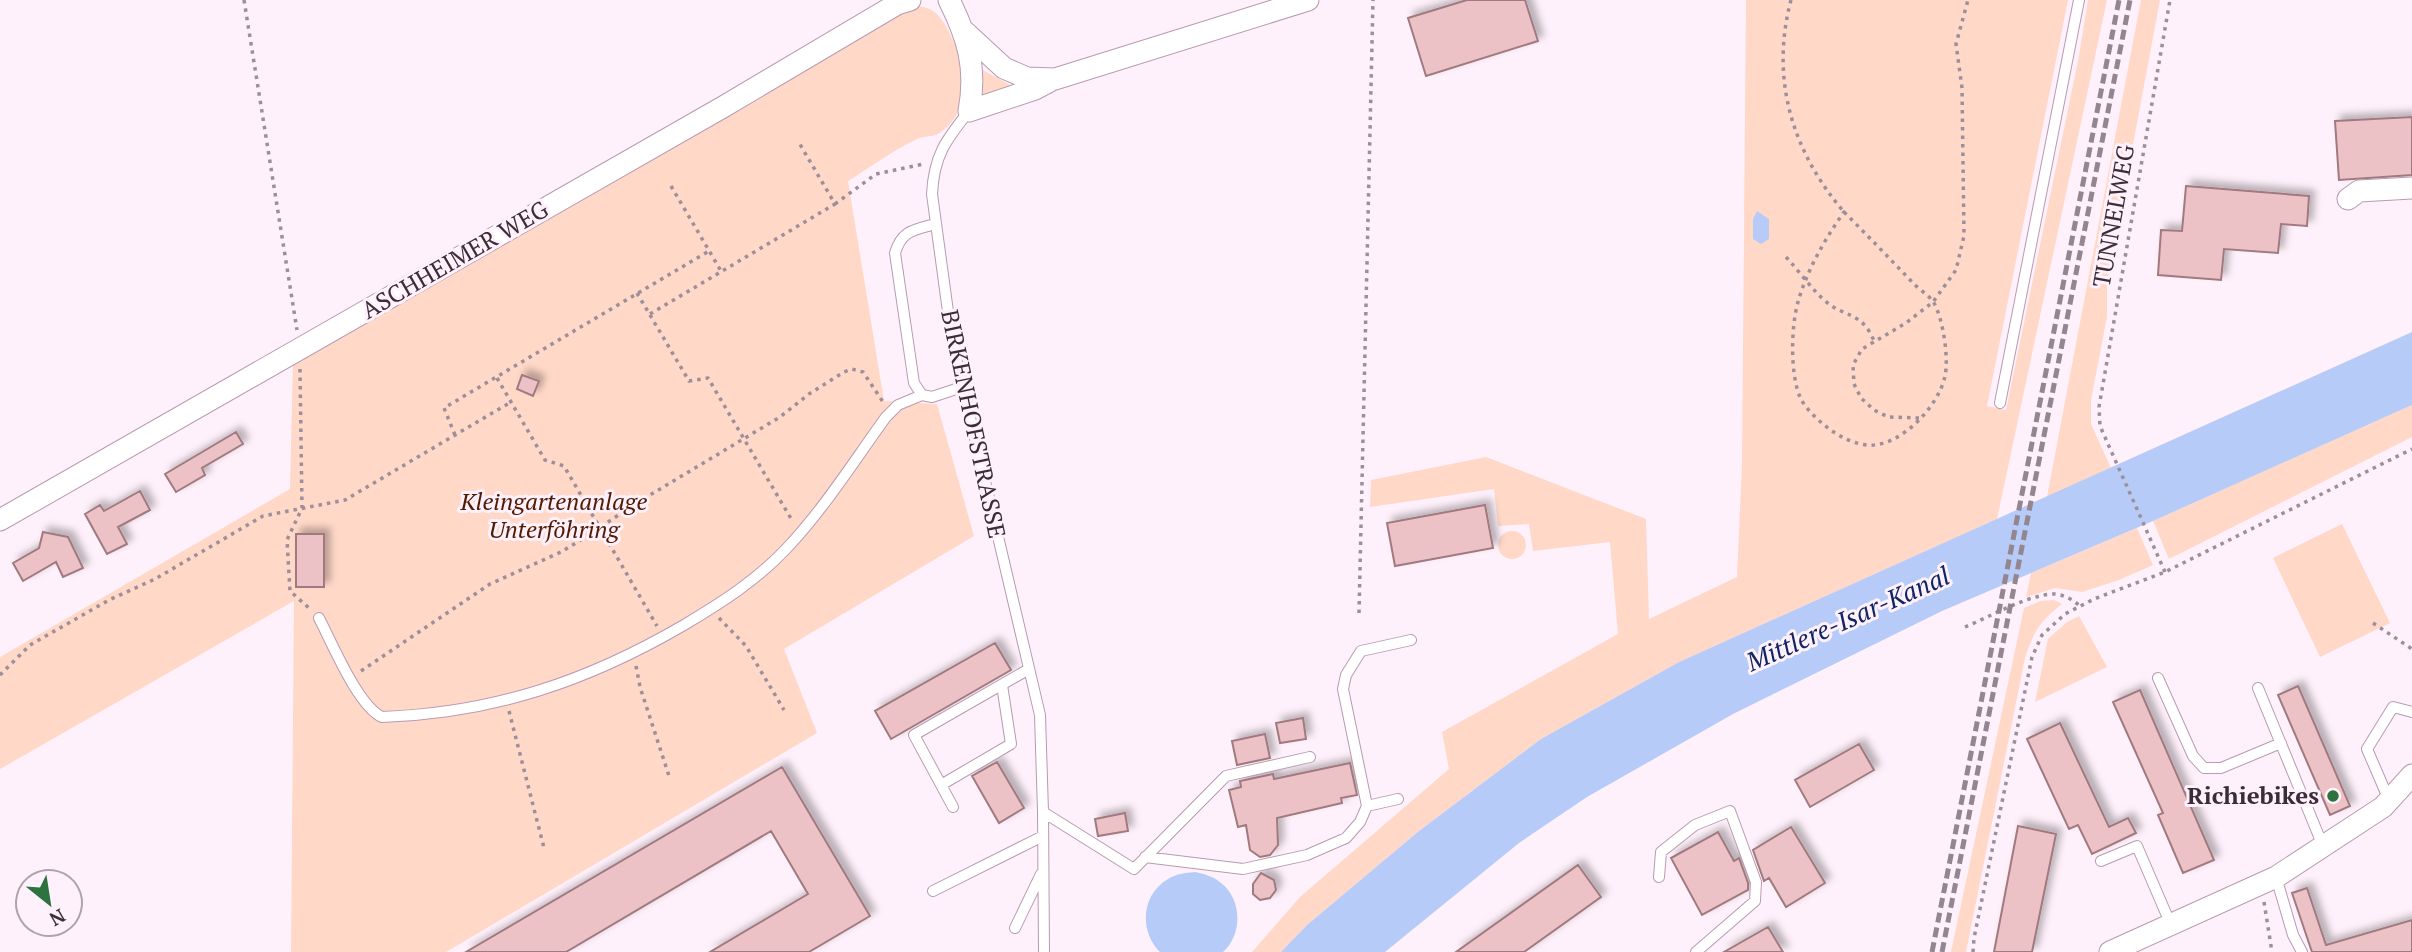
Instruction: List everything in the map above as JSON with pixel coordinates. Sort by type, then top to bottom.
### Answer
[{"type":"street","name":"ASCHHEIMER WEG","points":[[0,520],[711,114],[897,4],[910,0]]},
{"type":"street","points":[[949,0],[965,32],[971,66],[969,111],[1035,89],[1055,79],[1308,0]]},
{"type":"street","points":[[965,32],[1004,68],[1027,78],[1055,79]]},
{"type":"street","points":[[2348,200],[2359,191],[2412,188]]},
{"type":"street","points":[[2110,952],[2269,881],[2383,807],[2412,775]]},
{"type":"lane","points":[[2000,403],[2078,0]]},
{"type":"lane","name":"BIRKENHOFSTRASSE","points":[[969,111],[943,145],[933,176],[932,194],[952,341],[1040,715],[1044,952]]},
{"type":"lane","points":[[922,395],[914,383],[895,253],[898,241],[907,232],[935,224]]},
{"type":"lane","points":[[319,618],[368,707],[382,718],[507,701],[561,684],[634,653],[663,637],[708,611],[762,572],[800,532],[898,405],[922,395],[932,397],[962,387]]},
{"type":"lane","points":[[1145,857],[1243,869],[1307,855],[1346,838],[1360,822],[1367,806],[1343,689],[1346,675],[1361,651],[1410,640]]},
{"type":"lane","points":[[953,807],[914,735],[1030,669]]},
{"type":"lane","points":[[2158,678],[2193,755],[2204,768],[2221,768],[2281,743]]},
{"type":"lane","points":[[941,785],[1011,744],[1002,685]]},
{"type":"lane","points":[[2258,688],[2323,846]]},
{"type":"lane","points":[[2389,800],[2367,749],[2393,706],[2412,712]]},
{"type":"lane","points":[[1043,812],[1134,869],[1226,776],[1310,757]]},
{"type":"lane","points":[[1367,806],[1398,799]]},
{"type":"lane","points":[[1659,877],[1661,852],[1695,825],[1730,811],[1756,882],[1755,901],[1696,952]]},
{"type":"lane","points":[[933,891],[1043,836]]},
{"type":"lane","points":[[2101,861],[2137,846],[2171,925]]},
{"type":"lane","points":[[1015,928],[1042,870]]},
{"type":"lane","points":[[2269,881],[2302,952]]},
{"type":"path","points":[[244,0],[300,348],[302,508],[287,540],[290,591],[319,618]]},
{"type":"path","points":[[1360,613],[1373,0]]},
{"type":"path","points":[[1791,0],[1784,27],[1783,77],[1789,114],[1810,166],[1844,212],[1933,302],[1942,327],[1945,375],[1936,400],[1906,432],[1891,442],[1868,445],[1849,441],[1814,416],[1800,398],[1794,375],[1793,337],[1796,314],[1807,280],[1830,231],[1844,212]]},
{"type":"path","points":[[1919,418],[1888,417],[1874,410],[1861,398],[1854,384],[1853,365],[1863,349],[1906,323],[1933,302],[1956,270],[1964,236],[1962,88],[1956,44],[1968,0]]},
{"type":"path","name":"TUNNELWEG","points":[[2165,572],[2099,426],[2099,407],[2170,0]]},
{"type":"path","points":[[798,141],[835,204]]},
{"type":"path","points":[[650,314],[835,204],[876,174],[938,161]]},
{"type":"path","points":[[671,186],[722,271]]},
{"type":"path","points":[[455,435],[444,408],[709,251]]},
{"type":"path","points":[[1786,257],[1827,303],[1856,316],[1869,328],[1874,341]]},
{"type":"path","points":[[637,293],[689,381],[708,378],[800,532]]},
{"type":"path","points":[[351,678],[491,584],[561,552],[788,412],[809,394],[852,369],[866,375],[890,413]]},
{"type":"path","points":[[497,377],[545,460],[564,466],[663,637]]},
{"type":"path","points":[[0,675],[30,645],[108,600],[155,579],[263,516],[345,500],[512,402]]},
{"type":"path","points":[[1973,952],[2032,657],[2042,635],[2065,614],[2080,606],[2165,572],[2412,449]]},
{"type":"path","points":[[1965,627],[2039,596],[2057,594],[2070,598],[2080,606]]},
{"type":"path","points":[[708,611],[728,626],[746,646],[784,710]]},
{"type":"path","points":[[2373,623],[2412,649]]},
{"type":"path","points":[[634,653],[640,687],[670,779]]},
{"type":"path","points":[[507,701],[544,848]]},
{"type":"path","points":[[2269,881],[2272,952]]},
{"type":"green space","points":[[1746,0],[2068,0],[1987,406],[2006,410],[2079,56],[2088,0],[2107,0],[1997,519],[1679,662],[1541,739],[1419,831],[1307,925],[1281,952],[1252,952],[1300,897],[1449,769],[1442,732],[1618,634],[1610,542],[1533,551],[1529,524],[1498,526],[1494,489],[1370,507],[1371,480],[1486,457],[1646,519],[1649,619],[1737,577],[1742,464]]},
{"type":"green space","points":[[2141,0],[2160,0],[2107,283],[2107,317],[2091,400],[2091,424],[2111,468],[2047,497]]},
{"type":"green space","name":"Kleingartenanlage Unterföhring","points":[[910,6],[932,10],[941,18],[948,31],[957,50],[964,76],[962,103],[949,125],[938,134],[908,143],[848,181],[884,401],[937,404],[974,536],[784,649],[817,733],[446,952],[291,952],[294,601],[0,769],[0,657],[290,489],[293,361]]},
{"type":"green space","points":[[977,67],[1014,87],[979,99]]},
{"type":"green space","points":[[2412,405],[2412,437],[2169,559],[2153,521]]},
{"type":"green space","points":[[2342,524],[2390,623],[2320,657],[2273,558]]},
{"type":"green space","points":[[2137,528],[2153,565],[2082,592],[2055,588],[2026,597],[2031,573]]},
{"type":"green space","points":[[1512,531],[1522,535],[1526,545],[1522,555],[1512,559],[1502,555],[1498,545],[1502,535]]},
{"type":"green space","points":[[2054,600],[2062,604],[2038,628],[2025,658],[1966,952],[1951,952],[2024,608],[2041,601]]},
{"type":"green space","points":[[2079,616],[2107,667],[2035,702],[2048,639],[2067,622]]},
{"type":"water","points":[[1757,211],[1769,219],[1769,239],[1761,244],[1753,239],[1753,219]]},
{"type":"water","name":"Mittlere-Isar-Kanal","points":[[2412,332],[2412,405],[2153,521],[1942,611],[1733,714],[1587,797],[1519,843],[1385,952],[1281,952],[1307,925],[1419,831],[1541,739],[1679,662]]},
{"type":"water","points":[[1195,872],[1218,881],[1233,898],[1237,917],[1234,936],[1223,952],[1160,952],[1153,943],[1146,924],[1152,894],[1168,879]]},
{"type":"building","points":[[1467,0],[1525,0],[1538,41],[1426,76],[1408,18]]},
{"type":"building","points":[[2412,117],[2412,175],[2339,180],[2335,121]]},
{"type":"building","points":[[2186,186],[2309,196],[2307,226],[2281,224],[2278,253],[2224,249],[2221,280],[2158,275],[2161,230],[2182,231]]},
{"type":"building","points":[[522,375],[539,381],[533,396],[517,389]]},
{"type":"building","points":[[236,432],[243,444],[202,468],[205,475],[176,492],[165,474]]},
{"type":"building","points":[[140,491],[150,510],[118,527],[127,544],[107,554],[85,514],[100,505],[104,511]]},
{"type":"building","points":[[1485,505],[1493,548],[1395,566],[1387,523]]},
{"type":"building","points":[[43,532],[68,537],[83,568],[63,577],[56,562],[23,581],[13,563],[39,548]]},
{"type":"building","points":[[296,534],[324,534],[324,587],[296,587]]},
{"type":"building","points":[[995,643],[1011,670],[891,739],[875,711]]},
{"type":"building","points":[[2298,686],[2350,806],[2330,815],[2278,695]]},
{"type":"building","points":[[2140,690],[2214,860],[2183,873],[2158,815],[2163,813],[2113,702]]},
{"type":"building","points":[[1303,718],[1306,739],[1280,743],[1276,723]]},
{"type":"building","points":[[2060,723],[2109,827],[2128,818],[2136,833],[2092,854],[2078,825],[2069,829],[2027,739]]},
{"type":"building","points":[[1265,734],[1270,758],[1237,765],[1232,741]]},
{"type":"building","points":[[1859,744],[1874,770],[1810,807],[1795,780]]},
{"type":"building","points":[[997,762],[1024,808],[999,823],[972,776]]},
{"type":"building","points":[[1350,763],[1357,795],[1341,798],[1342,803],[1277,818],[1278,845],[1270,855],[1260,857],[1250,850],[1246,825],[1238,827],[1229,790],[1241,787],[1240,781],[1273,774],[1274,779]]},
{"type":"building","points":[[782,767],[870,916],[809,952],[710,952],[808,894],[771,831],[566,952],[466,952]]},
{"type":"building","points":[[1125,813],[1128,831],[1098,836],[1095,819]]},
{"type":"building","points":[[2018,826],[2056,834],[2032,952],[1994,952]]},
{"type":"building","points":[[1791,827],[1825,883],[1786,907],[1769,878],[1764,881],[1753,850]]},
{"type":"building","points":[[1718,832],[1734,861],[1739,858],[1748,890],[1702,915],[1671,858]]},
{"type":"building","points":[[1578,865],[1601,897],[1524,952],[1456,952]]},
{"type":"building","points":[[1261,873],[1274,880],[1276,890],[1270,898],[1260,900],[1253,894],[1253,884]]},
{"type":"building","points":[[2307,888],[2326,945],[2412,920],[2412,952],[2312,952],[2292,893]]},
{"type":"building","points":[[1768,927],[1783,952],[1724,952]]},
{"type":"railway","points":[[1932,952],[2119,0]]},
{"type":"railway","points":[[1942,952],[2130,0]]},
{"type":"place","name":"Richiebikes","points":[[2333,796]]}]
